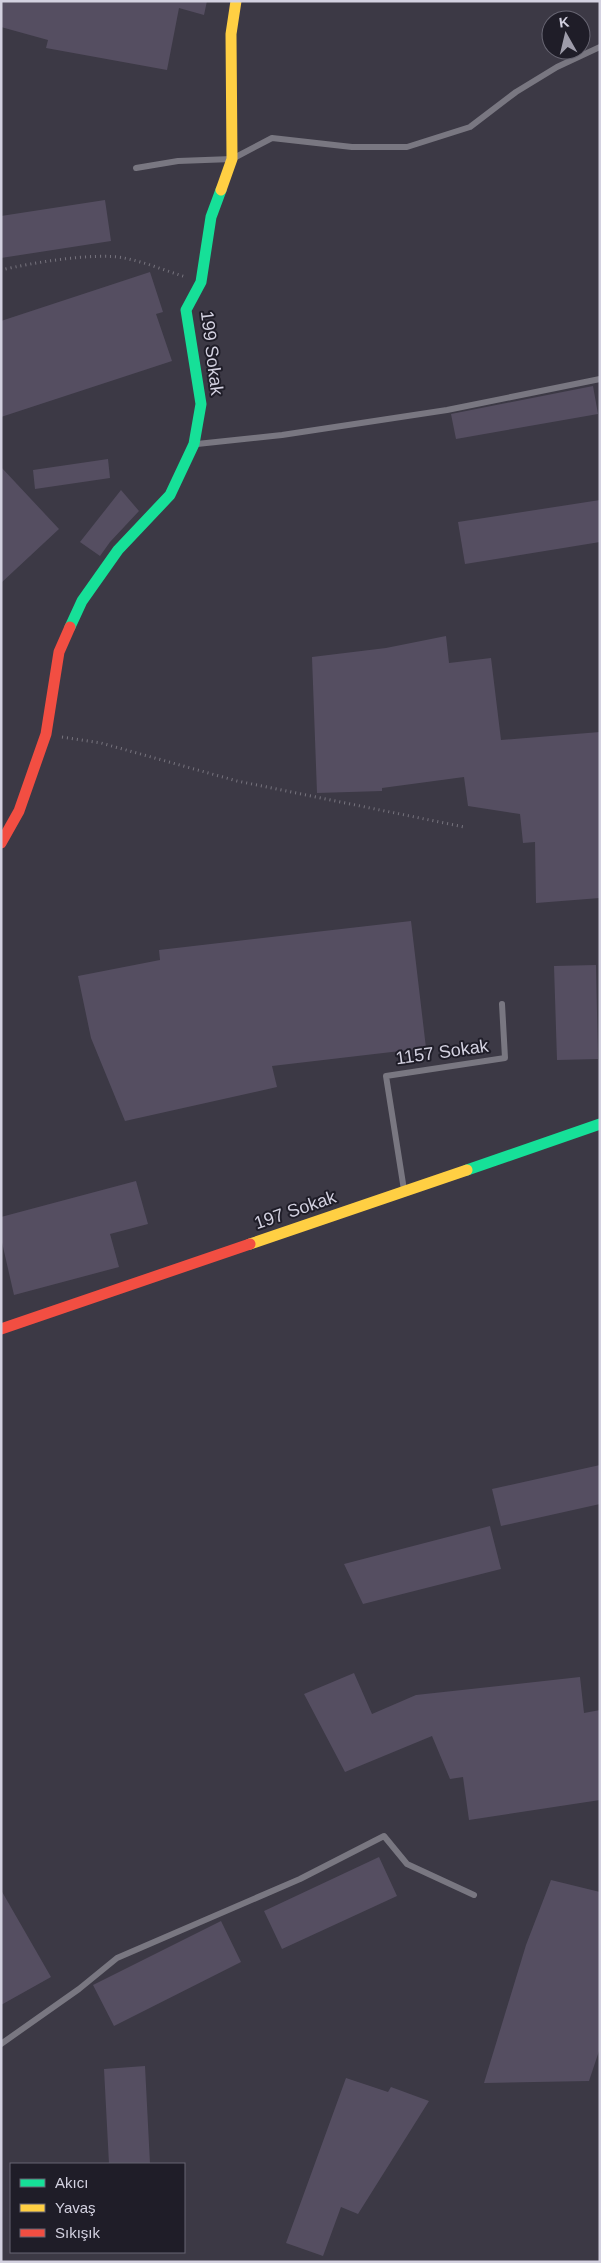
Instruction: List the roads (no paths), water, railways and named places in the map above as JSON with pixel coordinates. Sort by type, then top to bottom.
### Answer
[{"type":"street","name":"199 Sokak","points":[[1,843],[19,811],[46,734],[60,652],[82,601],[118,550],[170,495],[194,444],[202,404],[186,310],[201,282],[211,217],[232,159],[230,34],[236,1]]},
{"type":"street","name":"197 Sokak","points":[[1,1329],[600,1124]]},
{"type":"lane","points":[[136,168],[178,161],[232,159],[272,138],[352,147],[407,147],[470,127],[516,92],[557,67],[600,47]]},
{"type":"lane","points":[[194,444],[282,435],[446,410],[600,378]]},
{"type":"lane","name":"1157 Sokak","points":[[405,1191],[386,1076],[505,1058],[502,1004]]},
{"type":"lane","points":[[1,2044],[79,1989],[117,1958],[300,1879],[384,1836],[407,1864],[474,1895]]}]
